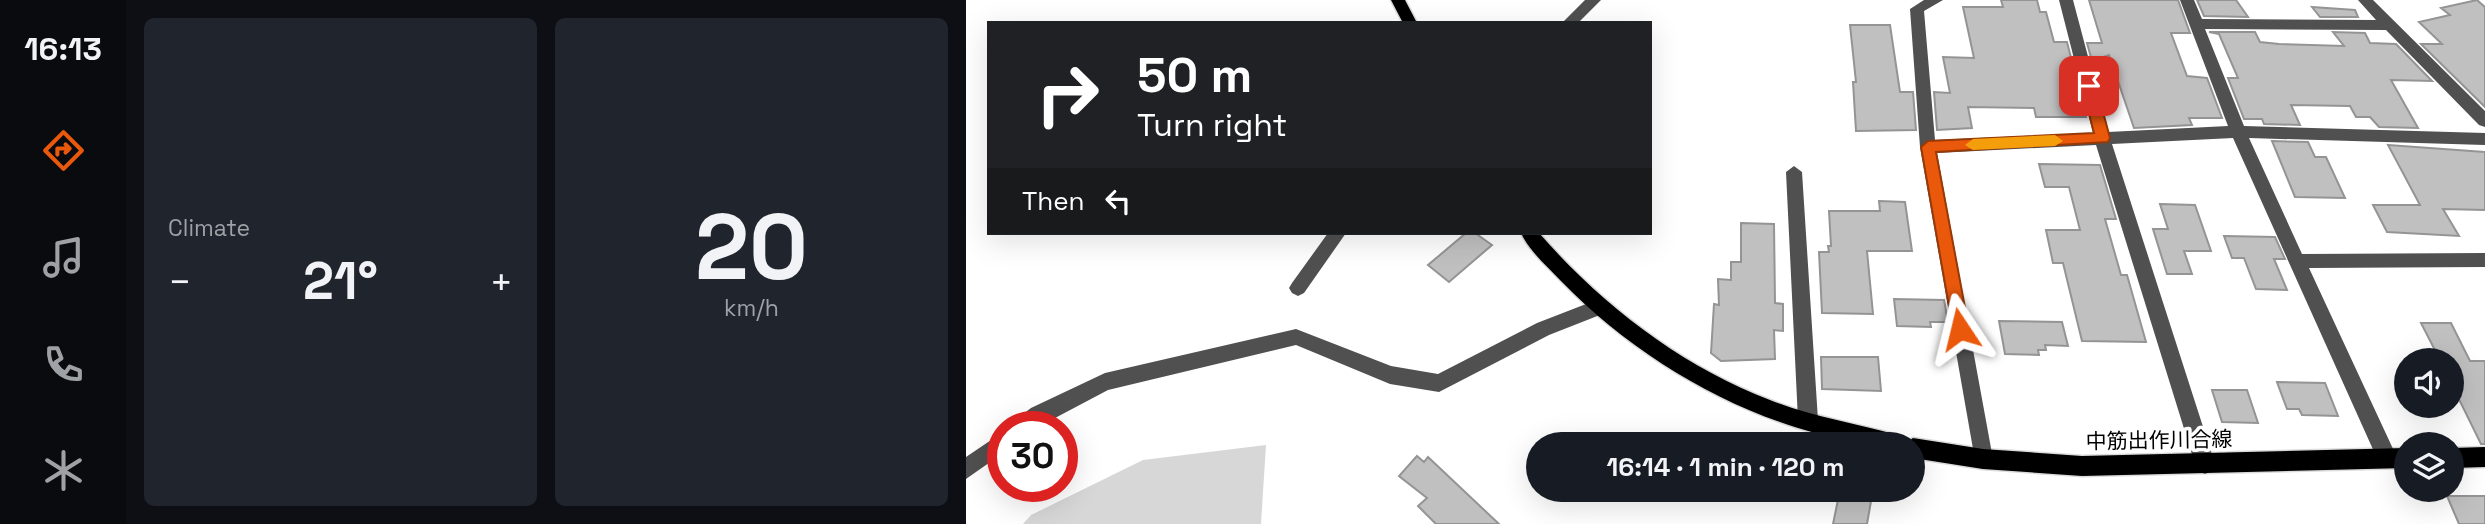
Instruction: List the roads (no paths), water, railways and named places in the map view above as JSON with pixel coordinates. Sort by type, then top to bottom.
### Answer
[{"type":"main road","points":[[1398,0],[1409,21]]},
{"type":"main road","points":[[1531,235],[1552,262],[1599,307],[1699,377],[1754,403],[1851,432]]},
{"type":"main road","name":"中筋出作川合線","points":[[1925,450],[1983,459],[2082,466],[2394,458]]},
{"type":"main road","points":[[2464,458],[2485,457]]},
{"type":"street","points":[[1571,21],[1594,0]]},
{"type":"street","points":[[1936,0],[1917,9],[1928,147],[1983,459]]},
{"type":"street","points":[[2066,0],[2102,138],[2205,464]]},
{"type":"street","points":[[2187,0],[2238,132],[2296,261],[2394,452]]},
{"type":"street","points":[[2365,0],[2485,121]]},
{"type":"street","points":[[2196,24],[2389,25]]},
{"type":"street","points":[[1928,147],[2238,132],[2485,139]]},
{"type":"street","points":[[1794,172],[1808,420]]},
{"type":"street","points":[[1298,288],[1336,235]]},
{"type":"street","points":[[2296,261],[2485,260]]},
{"type":"street","points":[[1046,411],[1105,382],[1296,337],[1390,374],[1439,383],[1543,329],[1599,307]]},
{"type":"street","points":[[966,469],[987,454]]}]
